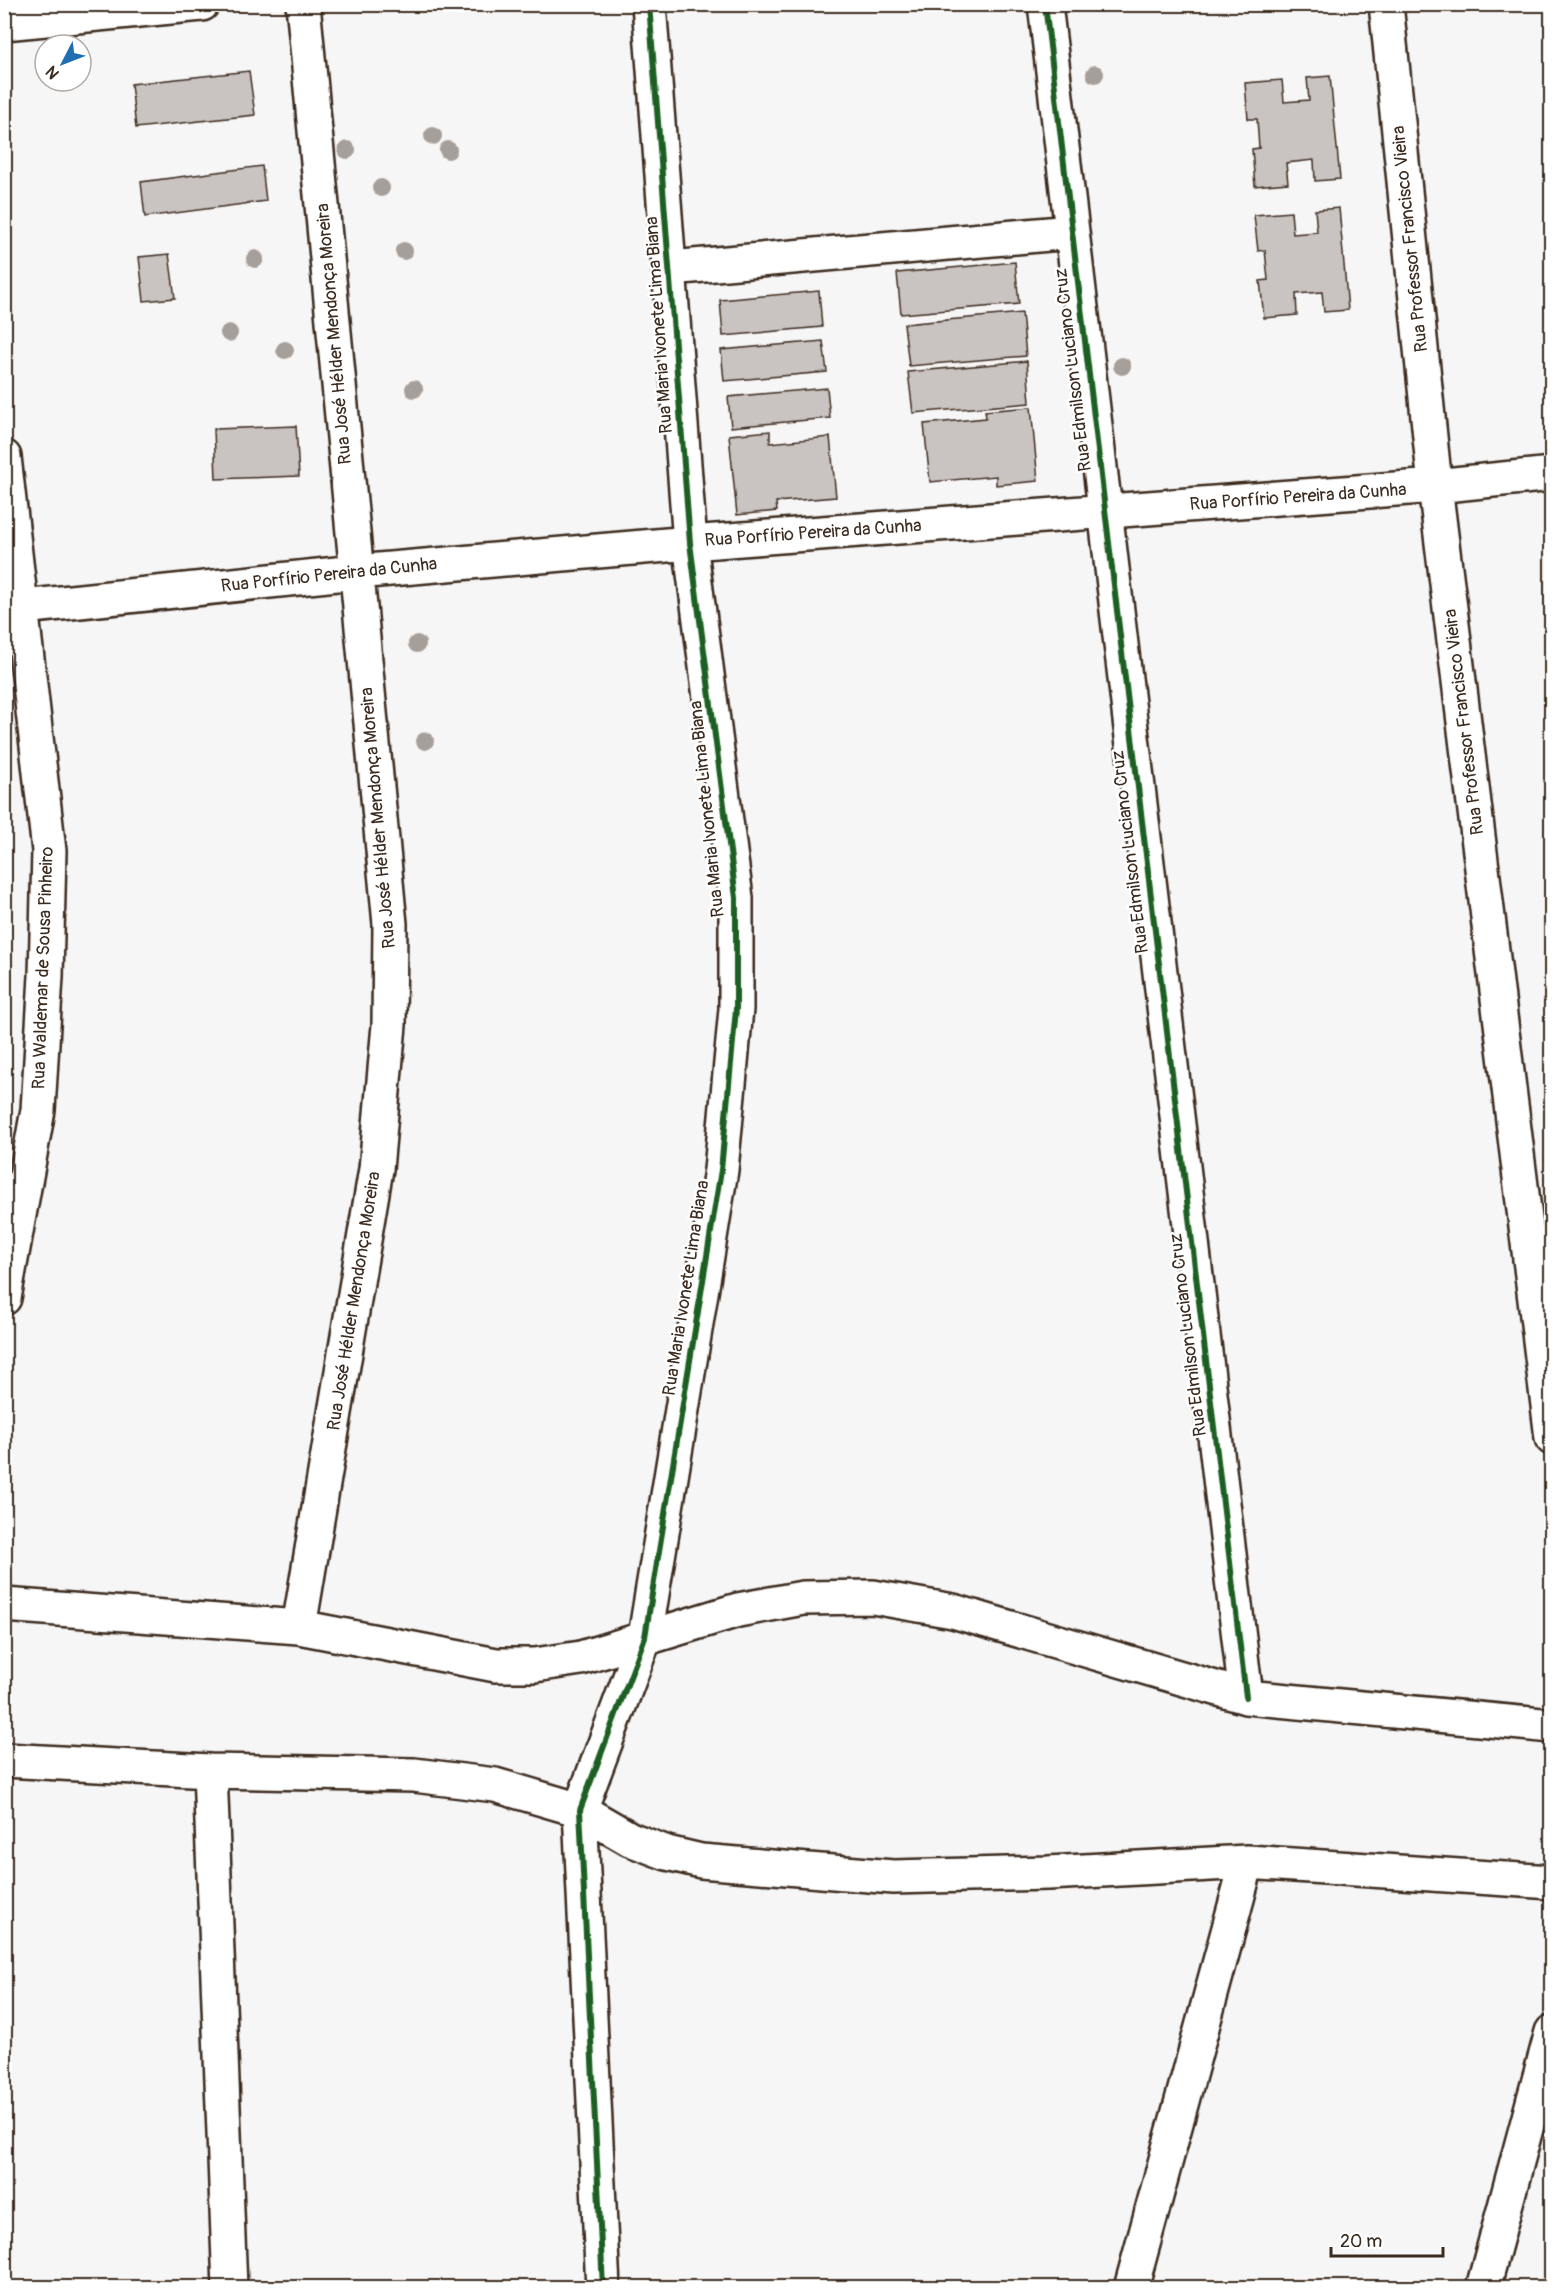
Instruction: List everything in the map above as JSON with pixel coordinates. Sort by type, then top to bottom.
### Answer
[{"type":"street","points":[[4,23],[202,4]]},
{"type":"street","name":"Rua José Hélder Mendonça Moreira","points":[[299,1627],[376,1169],[389,1025],[390,924],[303,4]]},
{"type":"street","name":"Rua Maria Ivonete Lima Biana","points":[[580,1810],[645,1637],[721,1170],[736,1009],[736,898],[690,543],[649,4]]},
{"type":"street","name":"Rua Edmilson Luciano Cruz","points":[[1045,4],[1246,1697]]},
{"type":"street","name":"Rua Professor Francisco Vieira","points":[[1386,4],[1435,486],[1551,1438]]},
{"type":"street","points":[[670,268],[1071,232]]},
{"type":"street","name":"Rua Waldemar de Sousa Pinheiro","points":[[4,457],[14,608],[49,851],[47,942],[38,1110],[4,1298]]},
{"type":"street","name":"Rua Porfírio Pereira da Cunha","points":[[14,608],[356,572],[690,543],[1435,486],[1551,474]]},
{"type":"street","points":[[4,1605],[299,1627],[496,1665],[535,1665],[581,1658],[738,1610],[803,1598],[873,1597],[953,1611],[1246,1697],[1551,1726]]},
{"type":"street","points":[[4,1760],[210,1770],[414,1775],[495,1785],[580,1810],[630,1839],[668,1853],[701,1861],[893,1877],[1048,1873],[1247,1862],[1551,1882]]},
{"type":"street","points":[[210,1770],[230,2288]]},
{"type":"street","points":[[580,1810],[603,2288]]},
{"type":"street","points":[[1131,2288],[1247,1862]]},
{"type":"street","points":[[1483,2288],[1551,2032]]},
{"type":"building","points":[[249,71],[255,115],[136,128],[131,84]]},
{"type":"building","points":[[1330,76],[1340,179],[1315,181],[1314,160],[1286,163],[1288,183],[1255,186],[1252,149],[1259,148],[1257,119],[1248,119],[1245,83],[1282,80],[1284,102],[1309,100],[1307,78]]},
{"type":"building","points":[[262,166],[266,201],[145,217],[141,182]]},
{"type":"building","points":[[1339,208],[1348,310],[1324,312],[1322,292],[1296,294],[1297,315],[1264,318],[1260,281],[1268,280],[1265,250],[1258,251],[1254,215],[1291,212],[1293,234],[1317,232],[1315,210]]},
{"type":"building","points":[[169,254],[175,298],[144,301],[139,257]]},
{"type":"building","points":[[1015,262],[1019,304],[901,314],[897,273]]},
{"type":"building","points":[[819,291],[822,327],[723,336],[720,300]]},
{"type":"building","points":[[1022,313],[1026,356],[909,366],[904,324]]},
{"type":"building","points":[[823,341],[827,372],[724,381],[721,350]]},
{"type":"building","points":[[1027,361],[1030,403],[913,413],[908,372]]},
{"type":"building","points":[[827,388],[830,418],[731,427],[728,397]]},
{"type":"building","points":[[1031,407],[1038,481],[996,485],[996,476],[930,482],[924,424],[986,418],[985,411]]},
{"type":"building","points":[[296,426],[299,476],[216,479],[214,429]]},
{"type":"building","points":[[770,431],[770,443],[830,437],[836,497],[776,502],[777,511],[737,515],[729,435]]},
{"type":"cycle path","points":[[603,2288],[580,1810],[645,1637],[721,1170],[736,1009],[736,898],[690,543],[649,4]]},
{"type":"cycle path","points":[[1045,4],[1246,1697]]}]
